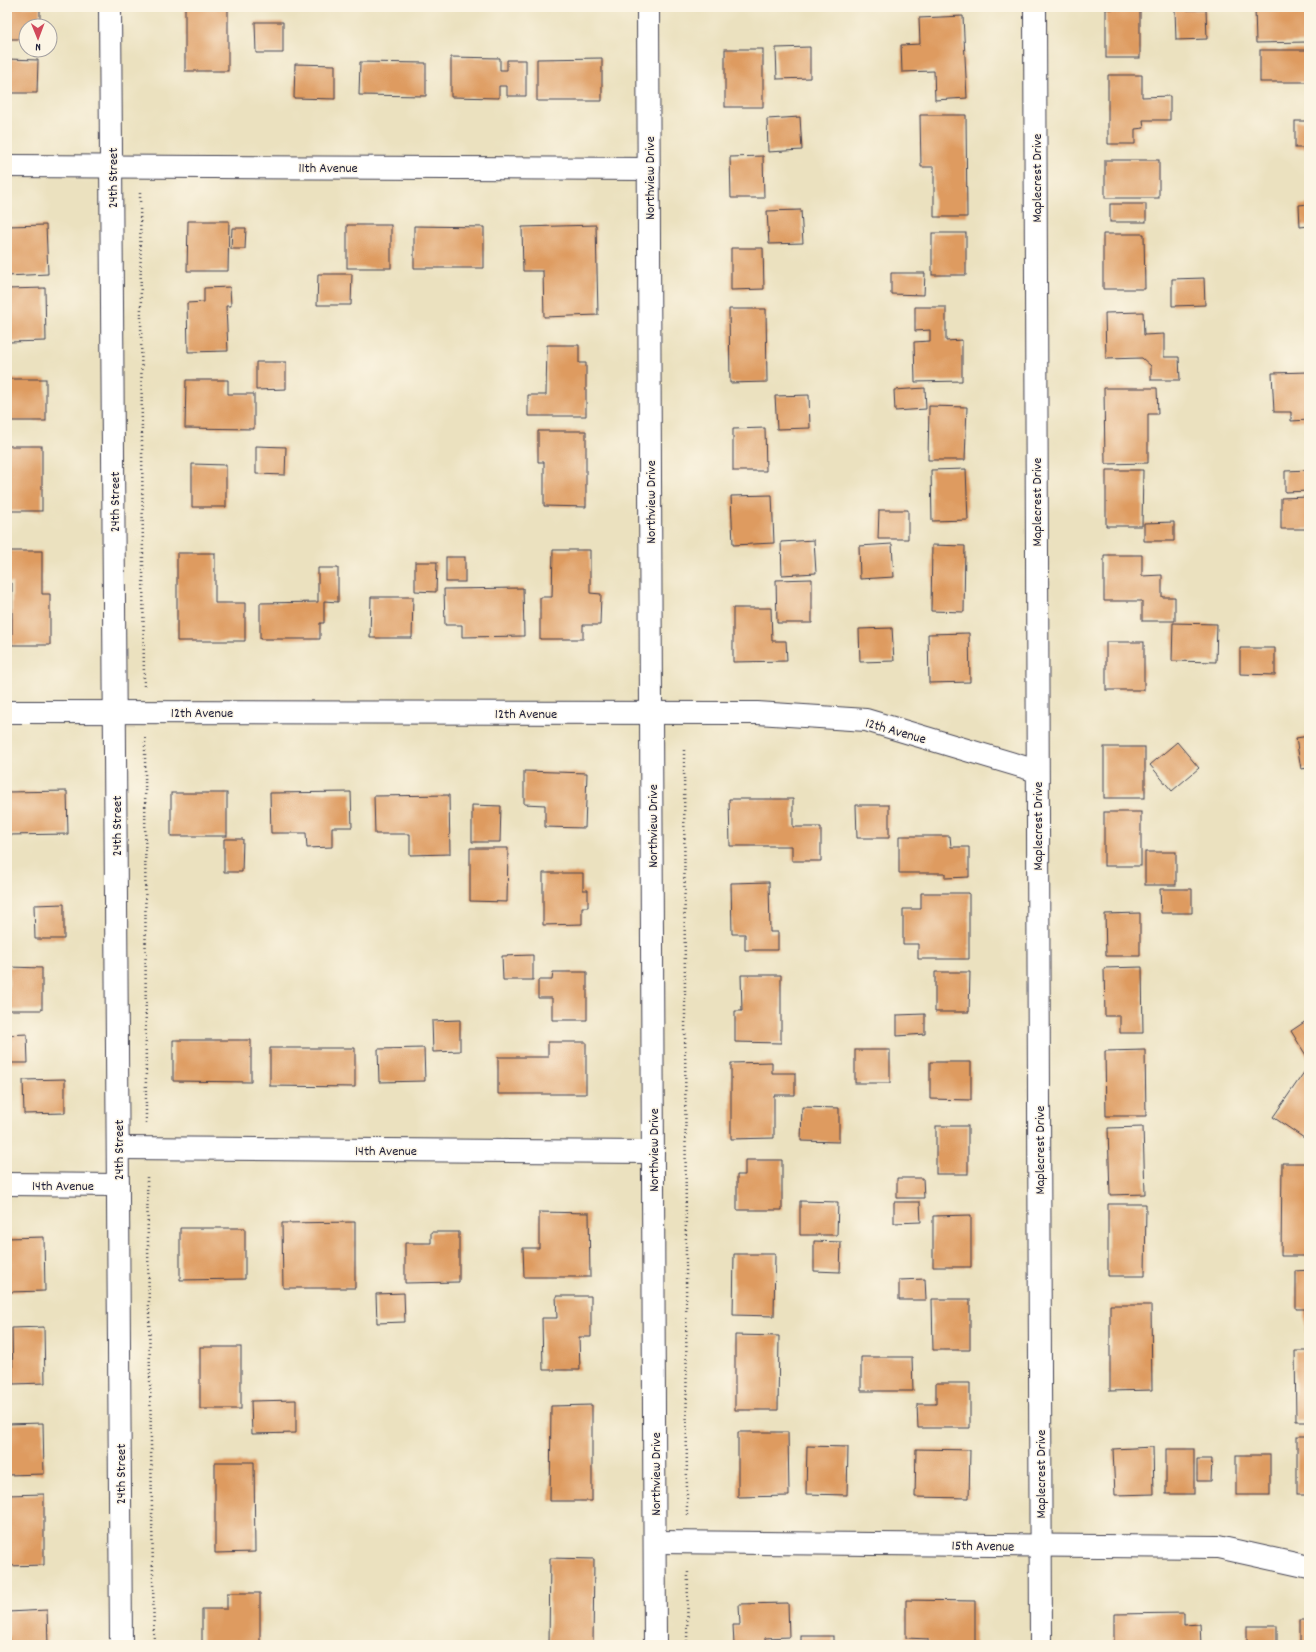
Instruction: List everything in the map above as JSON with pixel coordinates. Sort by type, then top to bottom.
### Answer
[{"type":"street","name":"24th Street","points":[[110,7],[121,1645]]},
{"type":"street","name":"Northview Drive","points":[[648,7],[656,1645]]},
{"type":"street","name":"Maplecrest Drive","points":[[1035,7],[1041,1645]]},
{"type":"street","name":"11th Avenue","points":[[7,166],[648,169]]},
{"type":"street","name":"12th Avenue","points":[[7,712],[757,713],[866,720],[1037,771]]},
{"type":"street","name":"14th Avenue","points":[[118,1148],[653,1152]]},
{"type":"street","name":"14th Avenue","points":[[7,1184],[118,1185]]},
{"type":"street","name":"15th Avenue","points":[[655,1542],[1218,1547],[1309,1567]]},
{"type":"path","points":[[140,193],[144,692]]},
{"type":"path","points":[[145,736],[146,1125]]},
{"type":"path","points":[[684,750],[688,1523]]},
{"type":"path","points":[[148,1177],[154,1645]]},
{"type":"path","points":[[688,1570],[688,1645]]},
{"type":"building","points":[[7,7],[40,7],[40,18],[18,18],[18,39],[7,39]]},
{"type":"building","points":[[185,7],[228,7],[228,71],[185,71]]},
{"type":"building","points":[[1306,7],[1307,42],[1256,43],[1255,8]]},
{"type":"building","points":[[1106,9],[1140,9],[1140,58],[1106,58]]},
{"type":"building","points":[[1175,10],[1206,10],[1207,39],[1176,40]]},
{"type":"building","points":[[963,16],[967,98],[935,100],[934,71],[902,72],[901,45],[920,44],[919,18]]},
{"type":"building","points":[[255,22],[283,22],[283,53],[256,53]]},
{"type":"building","points":[[810,47],[810,78],[777,79],[776,48]]},
{"type":"building","points":[[725,49],[763,49],[763,107],[725,107]]},
{"type":"building","points":[[1260,50],[1309,50],[1309,82],[1260,82]]},
{"type":"building","points":[[451,57],[500,58],[500,70],[507,70],[507,60],[526,60],[526,96],[507,96],[507,86],[499,86],[499,98],[451,97]]},
{"type":"building","points":[[602,58],[602,101],[537,101],[537,59]]},
{"type":"building","points":[[7,59],[38,60],[37,93],[7,93]]},
{"type":"building","points":[[360,62],[426,63],[426,96],[359,95]]},
{"type":"building","points":[[295,64],[335,65],[335,99],[294,98]]},
{"type":"building","points":[[1108,75],[1142,75],[1142,97],[1170,96],[1170,120],[1143,120],[1144,128],[1135,129],[1135,144],[1108,144]]},
{"type":"building","points":[[920,115],[966,115],[967,217],[934,217],[934,167],[921,167]]},
{"type":"building","points":[[800,117],[802,150],[768,152],[767,119]]},
{"type":"building","points":[[1295,121],[1309,121],[1309,148],[1295,148]]},
{"type":"building","points":[[763,156],[764,198],[731,198],[730,157]]},
{"type":"building","points":[[1105,160],[1159,160],[1159,198],[1105,198]]},
{"type":"building","points":[[1110,204],[1146,204],[1146,222],[1110,222]]},
{"type":"building","points":[[1309,204],[1309,226],[1300,227],[1299,205]]},
{"type":"building","points":[[801,210],[803,243],[769,244],[767,211]]},
{"type":"building","points":[[188,221],[229,221],[228,271],[187,271]]},
{"type":"building","points":[[46,225],[48,274],[7,276],[7,226]]},
{"type":"building","points":[[347,225],[391,225],[391,268],[347,268]]},
{"type":"building","points":[[596,225],[598,315],[544,317],[543,271],[523,271],[522,227]]},
{"type":"building","points":[[414,226],[484,227],[484,268],[414,268]]},
{"type":"building","points":[[232,228],[246,228],[245,249],[231,249]]},
{"type":"building","points":[[932,233],[966,233],[966,275],[932,275]]},
{"type":"building","points":[[1103,234],[1144,234],[1145,289],[1103,289]]},
{"type":"building","points":[[731,248],[763,248],[764,289],[731,290]]},
{"type":"building","points":[[891,273],[925,273],[924,295],[891,294]]},
{"type":"building","points":[[318,274],[352,274],[351,305],[317,305]]},
{"type":"building","points":[[1204,278],[1205,305],[1172,306],[1172,279]]},
{"type":"building","points":[[230,287],[231,306],[226,306],[228,351],[188,352],[187,303],[204,302],[204,288]]},
{"type":"building","points":[[45,288],[46,341],[8,342],[7,289]]},
{"type":"building","points":[[915,307],[946,307],[946,341],[962,340],[962,381],[915,382],[914,342],[930,341],[930,330],[915,331]]},
{"type":"building","points":[[729,309],[766,309],[767,382],[730,383]]},
{"type":"building","points":[[1143,312],[1144,335],[1164,334],[1164,357],[1179,357],[1180,380],[1151,380],[1151,366],[1142,358],[1106,359],[1105,313]]},
{"type":"building","points":[[547,345],[579,345],[579,363],[586,363],[586,416],[528,416],[528,395],[546,395]]},
{"type":"building","points":[[256,362],[286,362],[286,389],[256,390]]},
{"type":"building","points":[[1309,372],[1309,420],[1291,421],[1291,412],[1274,412],[1272,373]]},
{"type":"building","points":[[8,379],[46,379],[46,421],[8,421]]},
{"type":"building","points":[[186,380],[228,380],[228,394],[254,394],[254,429],[185,428]]},
{"type":"building","points":[[925,388],[926,409],[895,411],[894,390]]},
{"type":"building","points":[[1104,388],[1157,388],[1158,414],[1148,414],[1148,463],[1105,464]]},
{"type":"building","points":[[809,395],[810,428],[777,429],[775,396]]},
{"type":"building","points":[[929,406],[967,407],[965,460],[928,460]]},
{"type":"building","points":[[765,428],[766,471],[733,471],[733,429]]},
{"type":"building","points":[[538,431],[586,431],[586,507],[544,506],[544,462],[538,462]]},
{"type":"building","points":[[7,446],[42,446],[42,511],[7,511]]},
{"type":"building","points":[[256,446],[286,447],[285,475],[256,474]]},
{"type":"building","points":[[192,464],[226,465],[226,507],[192,507]]},
{"type":"building","points":[[966,469],[968,520],[932,521],[931,470]]},
{"type":"building","points":[[1106,470],[1143,470],[1142,526],[1106,526]]},
{"type":"building","points":[[1309,470],[1309,491],[1285,492],[1285,471]]},
{"type":"building","points":[[772,495],[774,543],[733,545],[731,496]]},
{"type":"building","points":[[1309,497],[1309,529],[1281,529],[1281,498]]},
{"type":"building","points":[[879,510],[908,510],[908,539],[878,539]]},
{"type":"building","points":[[1174,522],[1174,541],[1144,541],[1144,523]]},
{"type":"building","points":[[814,540],[816,573],[782,575],[781,542]]},
{"type":"building","points":[[892,544],[894,577],[860,579],[859,546]]},
{"type":"building","points":[[932,545],[965,546],[964,612],[931,611]]},
{"type":"building","points":[[553,550],[590,550],[590,593],[601,594],[600,625],[583,625],[583,639],[540,639],[540,597],[552,597]]},
{"type":"building","points":[[7,551],[42,551],[42,594],[50,594],[50,645],[12,645],[12,583],[7,583]]},
{"type":"building","points":[[177,553],[215,553],[215,603],[245,603],[245,641],[177,641]]},
{"type":"building","points":[[1104,555],[1142,555],[1142,576],[1162,575],[1162,597],[1175,597],[1175,621],[1142,621],[1142,601],[1104,601]]},
{"type":"building","points":[[446,557],[465,557],[465,582],[446,582]]},
{"type":"building","points":[[415,562],[437,562],[436,592],[415,591]]},
{"type":"building","points":[[318,568],[338,568],[338,602],[324,601],[324,623],[320,623],[320,639],[260,639],[260,603],[318,602]]},
{"type":"building","points":[[812,579],[812,623],[777,623],[776,580]]},
{"type":"building","points":[[523,588],[524,636],[462,637],[462,625],[445,625],[444,589]]},
{"type":"building","points":[[371,597],[413,597],[412,638],[370,638]]},
{"type":"building","points":[[733,608],[771,608],[772,641],[786,641],[787,661],[733,662]]},
{"type":"building","points":[[1173,623],[1217,624],[1216,662],[1172,661]]},
{"type":"building","points":[[892,628],[894,661],[860,662],[859,629]]},
{"type":"building","points":[[969,633],[970,682],[929,683],[928,634]]},
{"type":"building","points":[[1106,642],[1144,642],[1144,690],[1106,690]]},
{"type":"building","points":[[1240,648],[1275,648],[1275,675],[1240,674]]},
{"type":"building","points":[[1309,736],[1309,768],[1301,769],[1296,738]]},
{"type":"building","points":[[1177,742],[1199,768],[1172,791],[1150,765]]},
{"type":"building","points":[[1104,747],[1145,747],[1145,798],[1104,798]]},
{"type":"building","points":[[524,771],[587,773],[585,828],[545,827],[545,805],[524,804]]},
{"type":"building","points":[[67,791],[68,834],[7,835],[7,792]]},
{"type":"building","points":[[351,792],[352,827],[332,827],[332,847],[307,848],[306,833],[271,833],[270,793]]},
{"type":"building","points":[[171,793],[227,793],[227,836],[171,836]]},
{"type":"building","points":[[449,795],[450,854],[410,855],[410,834],[375,834],[374,796]]},
{"type":"building","points":[[729,799],[793,799],[793,827],[821,827],[821,861],[792,861],[792,846],[730,846]]},
{"type":"building","points":[[472,805],[501,806],[500,842],[472,842]]},
{"type":"building","points":[[856,805],[889,805],[889,838],[857,838]]},
{"type":"building","points":[[1104,812],[1141,812],[1141,866],[1104,866]]},
{"type":"building","points":[[899,836],[950,836],[951,847],[969,847],[969,877],[945,878],[945,873],[899,873]]},
{"type":"building","points":[[224,839],[243,839],[242,872],[224,872]]},
{"type":"building","points":[[470,848],[508,848],[507,902],[470,901]]},
{"type":"building","points":[[1145,852],[1176,852],[1176,885],[1145,885]]},
{"type":"building","points":[[543,873],[583,873],[583,890],[588,890],[588,907],[582,907],[582,924],[543,925]]},
{"type":"building","points":[[769,882],[770,932],[778,932],[778,950],[745,950],[745,934],[732,934],[731,883]]},
{"type":"building","points":[[1160,889],[1192,889],[1192,913],[1161,913]]},
{"type":"building","points":[[921,893],[969,893],[969,959],[918,959],[918,944],[903,944],[903,909],[921,909]]},
{"type":"building","points":[[64,904],[64,939],[35,939],[34,905]]},
{"type":"building","points":[[1140,913],[1140,956],[1106,956],[1105,914]]},
{"type":"building","points":[[533,955],[533,980],[503,980],[502,956]]},
{"type":"building","points":[[9,967],[42,968],[42,1010],[9,1010]]},
{"type":"building","points":[[1142,967],[1143,1033],[1120,1033],[1120,1016],[1105,1016],[1104,968]]},
{"type":"building","points":[[553,972],[587,972],[587,1020],[552,1020],[552,998],[538,998],[538,980],[552,980]]},
{"type":"building","points":[[935,972],[970,972],[969,1012],[935,1012]]},
{"type":"building","points":[[741,975],[781,975],[781,1043],[735,1042],[735,1011],[742,1011]]},
{"type":"building","points":[[925,1014],[925,1034],[897,1036],[897,1015]]},
{"type":"building","points":[[1309,1019],[1309,1060],[1291,1031]]},
{"type":"building","points":[[460,1020],[460,1051],[433,1052],[432,1021]]},
{"type":"building","points":[[27,1034],[28,1063],[7,1063],[7,1035]]},
{"type":"building","points":[[173,1040],[251,1040],[251,1082],[173,1081]]},
{"type":"building","points":[[548,1042],[586,1042],[586,1094],[498,1094],[498,1057],[548,1057]]},
{"type":"building","points":[[270,1048],[355,1048],[355,1087],[270,1086]]},
{"type":"building","points":[[424,1048],[425,1081],[379,1082],[378,1049]]},
{"type":"building","points":[[855,1050],[890,1050],[890,1083],[855,1083]]},
{"type":"building","points":[[1145,1050],[1146,1116],[1106,1116],[1105,1051]]},
{"type":"building","points":[[772,1062],[772,1073],[795,1073],[795,1095],[774,1095],[774,1138],[731,1139],[731,1063]]},
{"type":"building","points":[[930,1062],[971,1062],[971,1100],[930,1099]]},
{"type":"building","points":[[1307,1068],[1309,1069],[1309,1131],[1304,1138],[1273,1117]]},
{"type":"building","points":[[65,1079],[65,1113],[24,1114],[23,1080]]},
{"type":"building","points":[[802,1107],[839,1108],[839,1142],[801,1141]]},
{"type":"building","points":[[936,1126],[968,1126],[968,1174],[936,1174]]},
{"type":"building","points":[[1143,1127],[1145,1194],[1110,1195],[1108,1128]]},
{"type":"building","points":[[745,1160],[782,1160],[782,1210],[737,1210],[737,1175],[745,1175]]},
{"type":"building","points":[[1282,1163],[1309,1163],[1309,1256],[1281,1256]]},
{"type":"building","points":[[897,1178],[923,1178],[924,1198],[897,1198]]},
{"type":"building","points":[[800,1201],[838,1202],[837,1235],[800,1235]]},
{"type":"building","points":[[894,1202],[920,1202],[921,1222],[894,1223]]},
{"type":"building","points":[[1108,1204],[1146,1204],[1145,1276],[1108,1276]]},
{"type":"building","points":[[539,1212],[589,1213],[590,1277],[524,1277],[523,1248],[539,1248]]},
{"type":"building","points":[[971,1215],[971,1267],[933,1267],[933,1216]]},
{"type":"building","points":[[355,1222],[355,1288],[283,1288],[282,1223]]},
{"type":"building","points":[[180,1228],[245,1228],[245,1279],[180,1280]]},
{"type":"building","points":[[431,1232],[459,1232],[459,1282],[405,1283],[405,1243],[431,1243]]},
{"type":"building","points":[[44,1237],[45,1291],[8,1292],[7,1238]]},
{"type":"building","points":[[814,1241],[841,1242],[840,1272],[814,1271]]},
{"type":"building","points":[[734,1254],[775,1254],[774,1316],[733,1315]]},
{"type":"building","points":[[1309,1270],[1309,1333],[1305,1333],[1305,1309],[1296,1309],[1296,1271]]},
{"type":"building","points":[[925,1279],[926,1300],[899,1300],[899,1280]]},
{"type":"building","points":[[404,1293],[405,1322],[377,1323],[376,1294]]},
{"type":"building","points":[[556,1296],[591,1296],[591,1337],[579,1337],[580,1370],[543,1370],[542,1318],[557,1318]]},
{"type":"building","points":[[932,1299],[970,1299],[970,1350],[933,1350]]},
{"type":"building","points":[[1110,1305],[1151,1305],[1152,1390],[1110,1391]]},
{"type":"building","points":[[44,1327],[45,1383],[13,1384],[12,1328]]},
{"type":"building","points":[[735,1335],[779,1336],[778,1410],[735,1410]]},
{"type":"building","points":[[200,1347],[241,1347],[241,1409],[200,1409]]},
{"type":"building","points":[[1295,1351],[1309,1351],[1309,1421],[1296,1421]]},
{"type":"building","points":[[861,1357],[912,1357],[913,1391],[861,1391]]},
{"type":"building","points":[[936,1383],[970,1383],[970,1428],[918,1428],[917,1404],[936,1404]]},
{"type":"building","points":[[296,1400],[296,1433],[252,1434],[251,1401]]},
{"type":"building","points":[[592,1405],[592,1501],[550,1501],[551,1406]]},
{"type":"building","points":[[43,1423],[44,1474],[7,1475],[7,1424]]},
{"type":"building","points":[[738,1432],[788,1432],[789,1496],[738,1497]]},
{"type":"building","points":[[1297,1436],[1309,1436],[1309,1495],[1297,1495]]},
{"type":"building","points":[[807,1446],[848,1447],[847,1495],[806,1494]]},
{"type":"building","points":[[1153,1447],[1154,1494],[1115,1495],[1113,1449]]},
{"type":"building","points":[[916,1449],[970,1450],[969,1498],[915,1497]]},
{"type":"building","points":[[1166,1449],[1194,1449],[1194,1494],[1166,1494]]},
{"type":"building","points":[[1236,1455],[1270,1455],[1270,1495],[1236,1495]]},
{"type":"building","points":[[1197,1459],[1212,1459],[1211,1481],[1197,1481]]},
{"type":"building","points":[[215,1462],[254,1462],[255,1552],[215,1553]]},
{"type":"building","points":[[44,1494],[44,1565],[7,1566],[7,1495]]},
{"type":"building","points":[[550,1558],[594,1559],[593,1645],[549,1645]]},
{"type":"building","points":[[227,1593],[260,1593],[260,1645],[202,1645],[202,1609],[227,1609]]},
{"type":"building","points":[[906,1600],[975,1601],[975,1645],[928,1645],[928,1639],[906,1638]]},
{"type":"building","points":[[788,1603],[789,1637],[765,1638],[765,1645],[734,1645],[733,1625],[740,1625],[739,1604]]},
{"type":"building","points":[[47,1610],[48,1645],[9,1645],[8,1612]]},
{"type":"building","points":[[1184,1613],[1184,1625],[1200,1624],[1201,1645],[1114,1645],[1114,1614]]},
{"type":"building","points":[[1300,1620],[1309,1620],[1309,1645],[1300,1645]]},
{"type":"building","points":[[1247,1626],[1277,1626],[1277,1645],[1247,1645]]},
{"type":"building","points":[[801,1636],[833,1636],[833,1645],[801,1645]]}]
